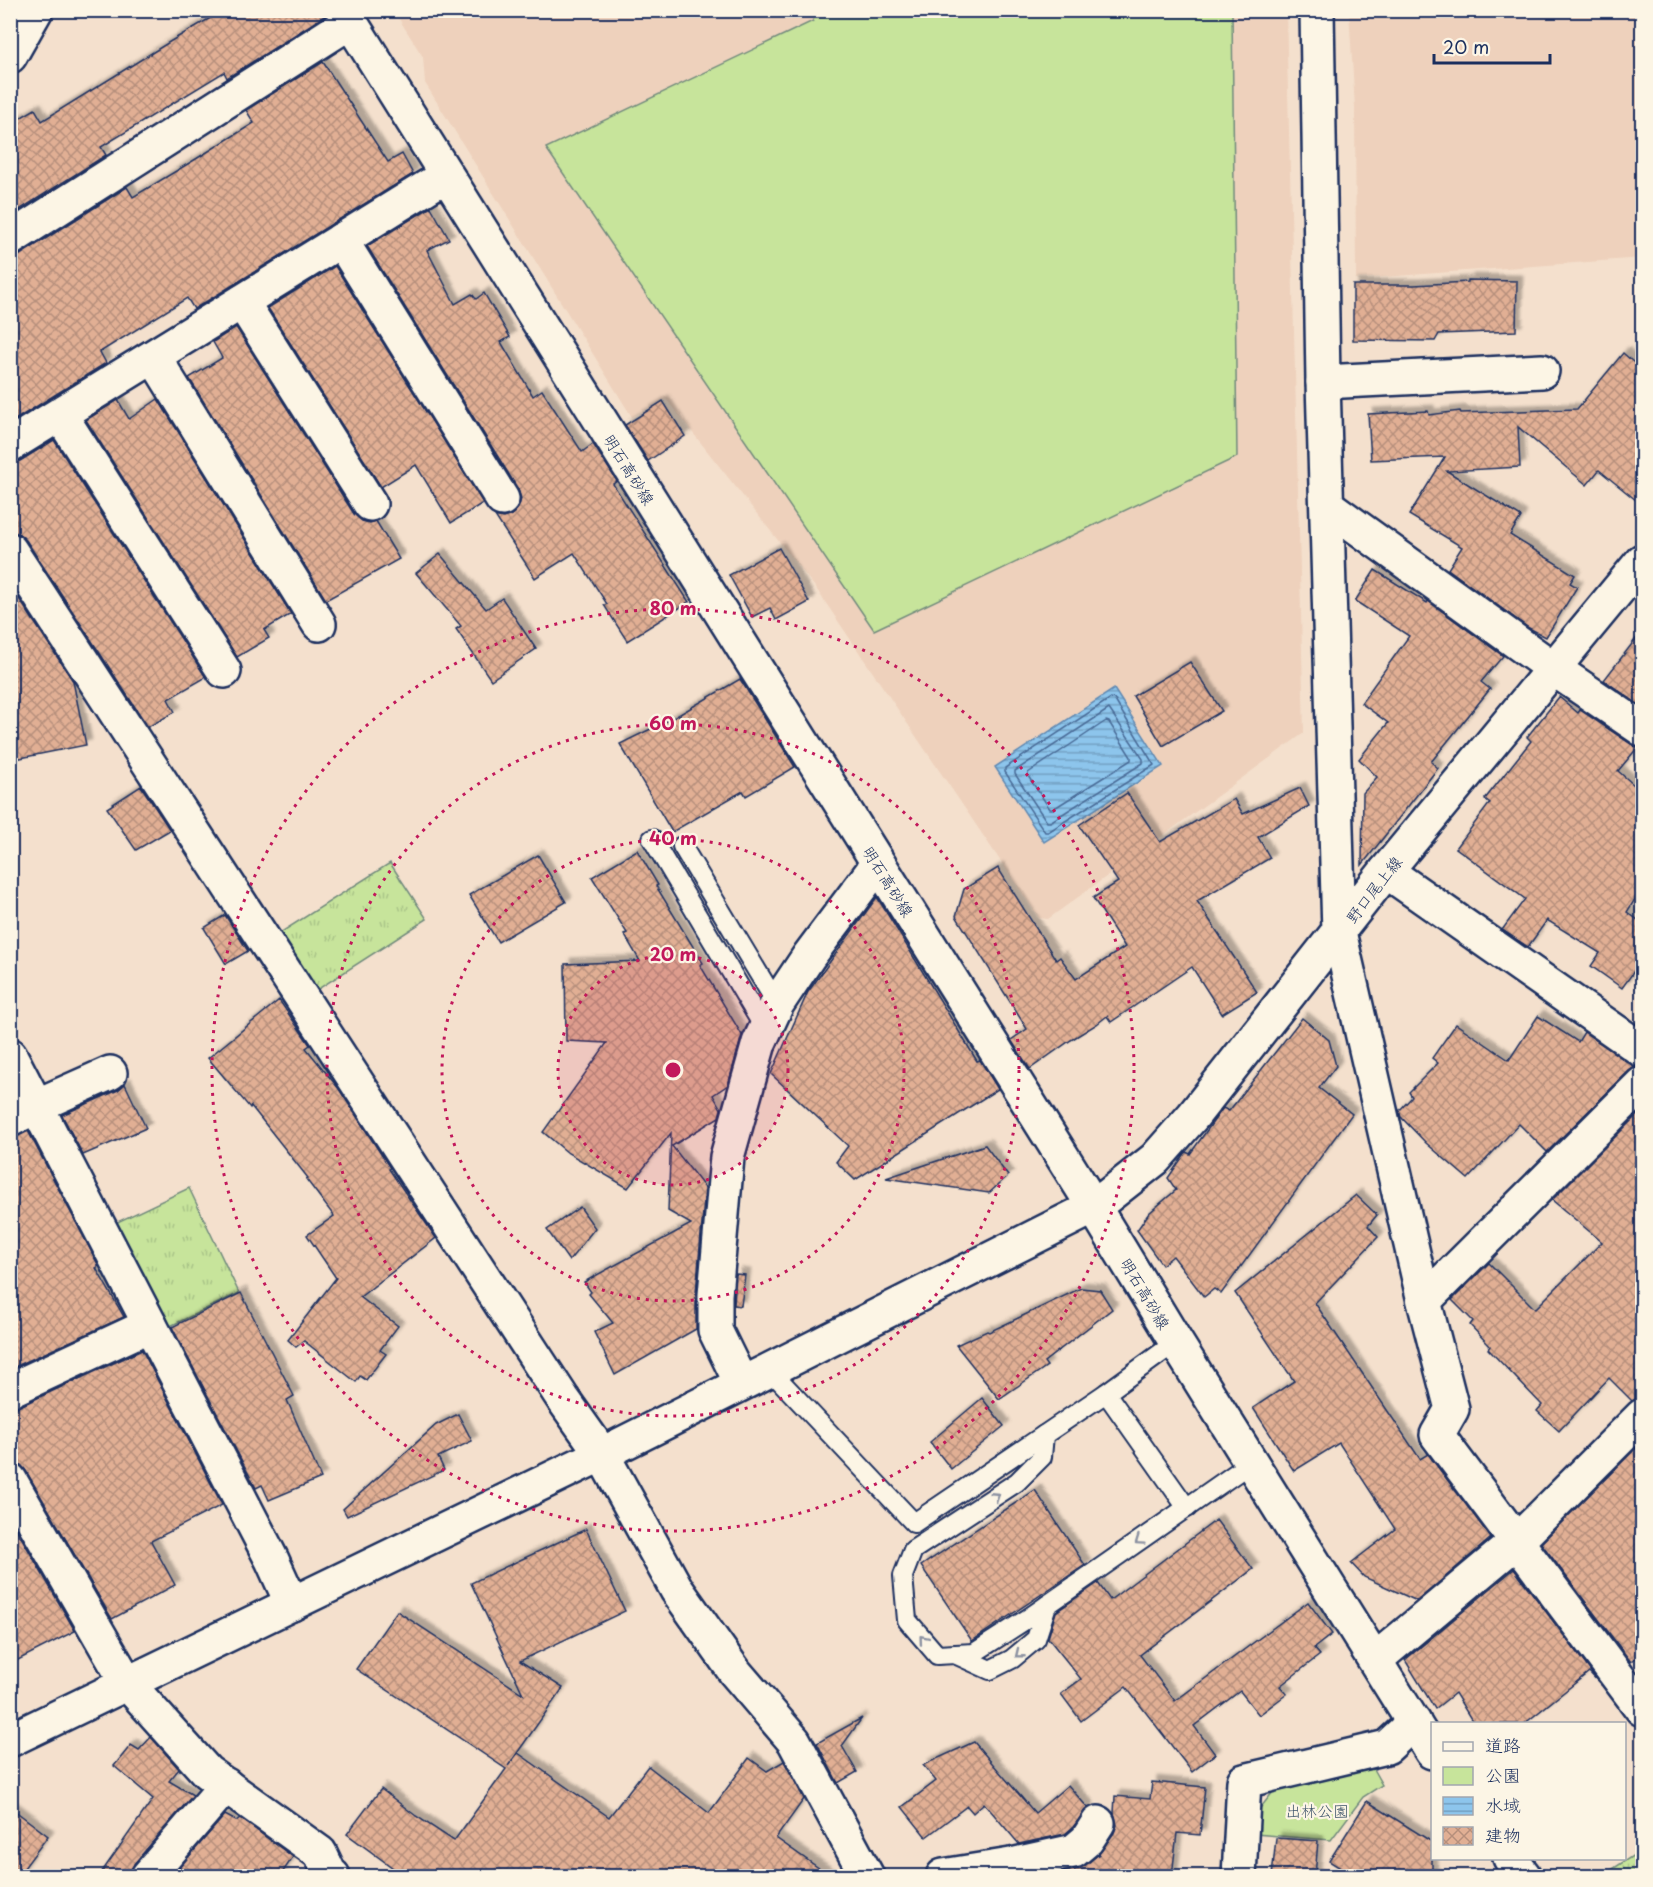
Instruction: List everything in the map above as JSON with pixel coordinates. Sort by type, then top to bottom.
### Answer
[{"type":"street","points":[[10,56],[36,10]]},
{"type":"street","points":[[1317,10],[1323,382],[1339,932],[1424,1301],[1452,1409],[1437,1435],[1642,1709]]},
{"type":"street","points":[[10,239],[346,16]]},
{"type":"street","name":"明石高砂線","points":[[346,16],[1094,1208],[1431,1750]]},
{"type":"street","points":[[10,446],[446,176]]},
{"type":"street","points":[[341,240],[502,499]]},
{"type":"street","points":[[242,302],[370,504]]},
{"type":"street","points":[[154,357],[319,624]]},
{"type":"street","points":[[1323,382],[1542,370]]},
{"type":"street","points":[[61,416],[224,671]]},
{"type":"street","points":[[1328,506],[1554,669],[1642,729]]},
{"type":"street","points":[[10,550],[563,1399],[602,1454],[677,1590],[735,1672],[794,1741],[869,1876]]},
{"type":"street","name":"野口尾上線","points":[[10,1740],[602,1454],[1094,1208],[1155,1159],[1193,1116],[1386,871],[1642,561]]},
{"type":"street","points":[[755,1376],[716,1330],[715,1295],[727,1157],[759,1043],[772,1017],[809,956],[878,864]]},
{"type":"street","points":[[1386,871],[1642,1050]]},
{"type":"street","points":[[10,1055],[24,1113],[150,1325],[272,1560],[292,1604]]},
{"type":"street","points":[[24,1113],[110,1073]]},
{"type":"street","points":[[1424,1301],[1642,1084]]},
{"type":"street","points":[[10,1390],[150,1325]]},
{"type":"street","points":[[1374,1660],[1516,1542],[1642,1416]]},
{"type":"street","points":[[10,1480],[127,1683],[207,1772],[320,1853],[333,1876]]},
{"type":"street","points":[[1239,1876],[1244,1781],[1387,1747],[1414,1722]]},
{"type":"street","points":[[148,1876],[225,1785]]},
{"type":"street","points":[[943,1876],[1011,1866],[1074,1851],[1088,1840],[1098,1823]]},
{"type":"street","points":[[1511,1860],[1524,1876]]},
{"type":"lane","points":[[652,839],[772,1017]]},
{"type":"lane","points":[[682,846],[772,1017]]},
{"type":"lane","points":[[755,1376],[914,1523],[1106,1393],[1176,1342]]},
{"type":"lane","points":[[1106,1393],[1187,1508]]},
{"type":"lane","points":[[1044,1435],[1042,1457],[1017,1482],[914,1550],[903,1576],[907,1620],[937,1655],[974,1653],[1252,1462]]},
{"type":"lane","points":[[956,1654],[990,1670],[1012,1659],[1036,1639],[1047,1605]]},
{"type":"shaded area","points":[[394,11],[1286,11],[1304,733],[1048,919],[1039,918],[815,587],[666,399],[632,417],[425,83],[423,57]]},
{"type":"shaded area","points":[[1349,11],[1642,11],[1642,258],[1356,279],[1355,108]]},
{"type":"green space","points":[[815,10],[1232,11],[1237,457],[874,630],[546,148],[813,21]]},
{"type":"green space","points":[[390,863],[427,919],[309,995],[272,938]]},
{"type":"green space","points":[[189,1188],[239,1293],[164,1329],[111,1225]]},
{"type":"green space","name":"出林公園","points":[[1373,1769],[1382,1785],[1363,1797],[1331,1840],[1255,1834],[1257,1812],[1277,1787]]},
{"type":"green space","points":[[1640,1851],[1642,1853],[1642,1876],[1602,1876]]},
{"type":"water","points":[[1114,689],[1163,766],[1044,842],[995,767]]},
{"type":"building","points":[[224,10],[324,10],[326,15],[227,78],[224,72],[101,147],[106,155],[10,216],[10,124],[35,109],[42,121]]},
{"type":"building","points":[[323,62],[388,162],[402,154],[413,174],[194,309],[187,298],[100,352],[106,363],[10,423],[10,258],[20,255],[127,187],[133,197],[254,123],[246,110]]},
{"type":"building","points":[[431,207],[449,239],[427,250],[455,304],[472,294],[476,299],[484,293],[510,337],[501,342],[533,396],[542,390],[582,452],[593,444],[617,481],[613,484],[689,602],[627,641],[604,605],[607,604],[574,553],[535,578],[495,516],[503,518],[511,515],[518,508],[521,499],[518,489],[367,246]]},
{"type":"building","points":[[335,266],[483,503],[451,523],[416,465],[381,487],[268,308]]},
{"type":"building","points":[[1468,280],[1517,281],[1516,331],[1439,334],[1435,341],[1353,340],[1353,285],[1414,285],[1468,282]]},
{"type":"building","points":[[236,327],[354,514],[362,521],[370,523],[376,521],[399,559],[326,600],[189,378],[222,358],[213,342]]},
{"type":"building","points":[[1623,353],[1642,370],[1642,505],[1599,470],[1587,485],[1518,427],[1520,467],[1447,471],[1521,517],[1510,535],[1575,575],[1570,583],[1577,587],[1546,637],[1527,627],[1448,569],[1462,547],[1409,515],[1445,457],[1371,460],[1368,414],[1428,411],[1429,415],[1460,411],[1461,413],[1577,409]]},
{"type":"building","points":[[158,399],[291,614],[264,630],[269,638],[237,657],[86,420],[118,400],[129,419]]},
{"type":"building","points":[[663,401],[685,436],[648,461],[625,425]]},
{"type":"building","points":[[54,440],[205,676],[168,699],[175,712],[148,727],[26,540],[19,534],[10,532],[10,464],[20,461]]},
{"type":"building","points":[[779,548],[809,602],[776,620],[770,608],[752,617],[729,575]]},
{"type":"building","points":[[440,554],[486,609],[502,598],[536,649],[491,680],[456,629],[461,626],[416,573]]},
{"type":"building","points":[[1375,570],[1427,603],[1428,601],[1503,656],[1481,682],[1490,689],[1431,762],[1438,768],[1362,865],[1363,793],[1377,777],[1359,759],[1388,723],[1361,703],[1409,636],[1355,601]]},
{"type":"building","points":[[10,585],[73,681],[86,745],[10,760]]},
{"type":"building","points":[[1642,631],[1642,707],[1604,680]]},
{"type":"building","points":[[1190,662],[1222,711],[1163,746],[1133,696]]},
{"type":"building","points":[[740,679],[795,767],[746,796],[743,791],[672,832],[620,744],[675,717]]},
{"type":"building","points":[[1559,697],[1578,713],[1580,710],[1638,747],[1618,771],[1642,792],[1642,888],[1627,912],[1642,923],[1642,960],[1622,988],[1591,966],[1600,953],[1547,920],[1528,947],[1502,930],[1525,899],[1456,848],[1490,803],[1485,799],[1531,741],[1527,737]]},
{"type":"building","points":[[141,786],[170,830],[136,850],[107,808]]},
{"type":"building","points":[[1300,788],[1309,806],[1258,837],[1270,858],[1197,901],[1257,992],[1222,1014],[1192,967],[1111,1022],[1107,1016],[1030,1069],[1011,1040],[1027,1029],[956,916],[964,889],[998,868],[1056,960],[1060,957],[1076,979],[1125,947],[1093,898],[1118,882],[1079,825],[1127,793],[1160,842],[1234,799],[1243,814]]},
{"type":"building","points":[[637,850],[703,963],[700,965],[742,1035],[728,1085],[713,1095],[721,1109],[719,1117],[672,1146],[705,1188],[696,1293],[696,1329],[615,1375],[594,1332],[613,1323],[589,1294],[591,1292],[584,1282],[691,1224],[668,1211],[671,1133],[628,1188],[568,1153],[543,1132],[607,1043],[566,1041],[565,964],[640,961],[624,934],[627,933],[592,877]]},
{"type":"building","points":[[538,855],[566,902],[498,942],[469,895]]},
{"type":"building","points":[[877,897],[977,1061],[980,1060],[998,1089],[855,1180],[836,1162],[848,1146],[771,1074],[808,992]]},
{"type":"building","points":[[225,915],[248,951],[226,964],[204,928]]},
{"type":"building","points":[[279,1000],[310,1045],[306,1048],[339,1089],[436,1238],[360,1297],[398,1326],[380,1350],[386,1354],[366,1380],[360,1376],[356,1382],[304,1341],[296,1347],[288,1340],[336,1278],[307,1235],[334,1216],[306,1179],[308,1178],[251,1106],[250,1108],[208,1058]]},
{"type":"building","points":[[1538,1016],[1578,1042],[1584,1032],[1635,1067],[1547,1152],[1519,1124],[1468,1179],[1426,1143],[1401,1117],[1399,1111],[1412,1097],[1409,1092],[1438,1063],[1432,1058],[1456,1024],[1509,1060]]},
{"type":"building","points":[[1302,1018],[1329,1040],[1336,1066],[1319,1088],[1352,1114],[1221,1294],[1214,1289],[1204,1297],[1173,1256],[1162,1265],[1137,1230],[1149,1213],[1176,1190],[1168,1178],[1186,1152],[1190,1154],[1223,1108],[1229,1111]]},
{"type":"building","points":[[125,1084],[146,1128],[83,1155],[62,1115],[118,1090]]},
{"type":"building","points":[[1642,1110],[1642,1398],[1632,1401],[1609,1378],[1559,1431],[1537,1411],[1542,1405],[1488,1349],[1490,1346],[1470,1325],[1473,1321],[1452,1300],[1489,1263],[1535,1309],[1602,1242],[1552,1200]]},
{"type":"building","points":[[28,1131],[99,1266],[96,1268],[124,1317],[10,1369],[10,1139]]},
{"type":"building","points":[[985,1145],[1008,1176],[989,1193],[886,1178]]},
{"type":"building","points":[[1356,1195],[1377,1215],[1368,1226],[1378,1237],[1315,1303],[1420,1459],[1428,1454],[1491,1538],[1417,1601],[1364,1577],[1351,1563],[1395,1529],[1339,1443],[1294,1471],[1253,1408],[1294,1381],[1235,1293]]},
{"type":"building","points":[[580,1207],[595,1228],[569,1261],[547,1230]]},
{"type":"building","points":[[736,1274],[745,1275],[741,1306],[734,1305]]},
{"type":"building","points":[[1081,1288],[1100,1290],[1112,1309],[1044,1362],[1047,1366],[999,1399],[956,1345],[989,1332]]},
{"type":"building","points":[[241,1293],[294,1396],[287,1400],[321,1478],[269,1500],[262,1485],[256,1488],[172,1327]]},
{"type":"building","points":[[142,1350],[222,1505],[151,1541],[175,1585],[112,1619],[26,1471],[20,1464],[10,1461],[10,1408],[18,1407]]},
{"type":"building","points":[[982,1398],[1004,1426],[951,1469],[930,1442]]},
{"type":"building","points":[[458,1414],[472,1441],[438,1457],[444,1470],[347,1516],[343,1509],[436,1425]]},
{"type":"building","points":[[1642,1442],[1642,1653],[1631,1662],[1541,1543]]},
{"type":"building","points":[[1035,1490],[1085,1565],[972,1641],[921,1566]]},
{"type":"building","points":[[10,1518],[75,1631],[10,1664]]},
{"type":"building","points":[[1216,1520],[1253,1569],[1140,1655],[1175,1701],[1308,1602],[1332,1634],[1314,1648],[1320,1655],[1280,1686],[1287,1694],[1259,1715],[1240,1691],[1194,1726],[1215,1754],[1192,1772],[1126,1687],[1081,1721],[1061,1694],[1081,1679],[1048,1638],[1056,1612],[1098,1583],[1110,1600]]},
{"type":"building","points":[[586,1529],[625,1611],[520,1661],[563,1688],[508,1766],[518,1753],[609,1817],[648,1766],[709,1813],[749,1758],[767,1771],[784,1761],[804,1799],[776,1838],[830,1876],[404,1876],[347,1834],[381,1789],[454,1841],[506,1769],[356,1669],[397,1611],[523,1694],[471,1583]]},
{"type":"building","points":[[1514,1569],[1601,1685],[1589,1672],[1526,1722],[1473,1722],[1455,1693],[1435,1709],[1405,1660]]},
{"type":"building","points":[[862,1718],[842,1746],[857,1772],[838,1783],[817,1743]]},
{"type":"building","points":[[151,1737],[179,1769],[169,1781],[193,1795],[134,1864],[130,1876],[99,1876],[153,1799],[114,1766],[131,1745],[139,1750]]},
{"type":"building","points":[[974,1742],[1035,1813],[1068,1785],[1088,1808],[1065,1834],[1019,1844],[984,1803],[973,1813],[967,1806],[926,1837],[902,1807],[936,1781],[923,1765]]},
{"type":"building","points":[[1152,1782],[1205,1787],[1200,1835],[1177,1833],[1172,1876],[1047,1876],[1079,1869],[1099,1854],[1117,1825],[1114,1813],[1115,1796],[1150,1799]]},
{"type":"building","points":[[1367,1801],[1431,1841],[1432,1876],[1353,1876],[1329,1861]]},
{"type":"building","points":[[10,1807],[48,1836],[18,1876],[10,1876]]},
{"type":"building","points":[[225,1815],[236,1821],[240,1818],[293,1857],[280,1876],[172,1876]]},
{"type":"building","points":[[1276,1838],[1318,1841],[1315,1876],[1272,1876]]}]
